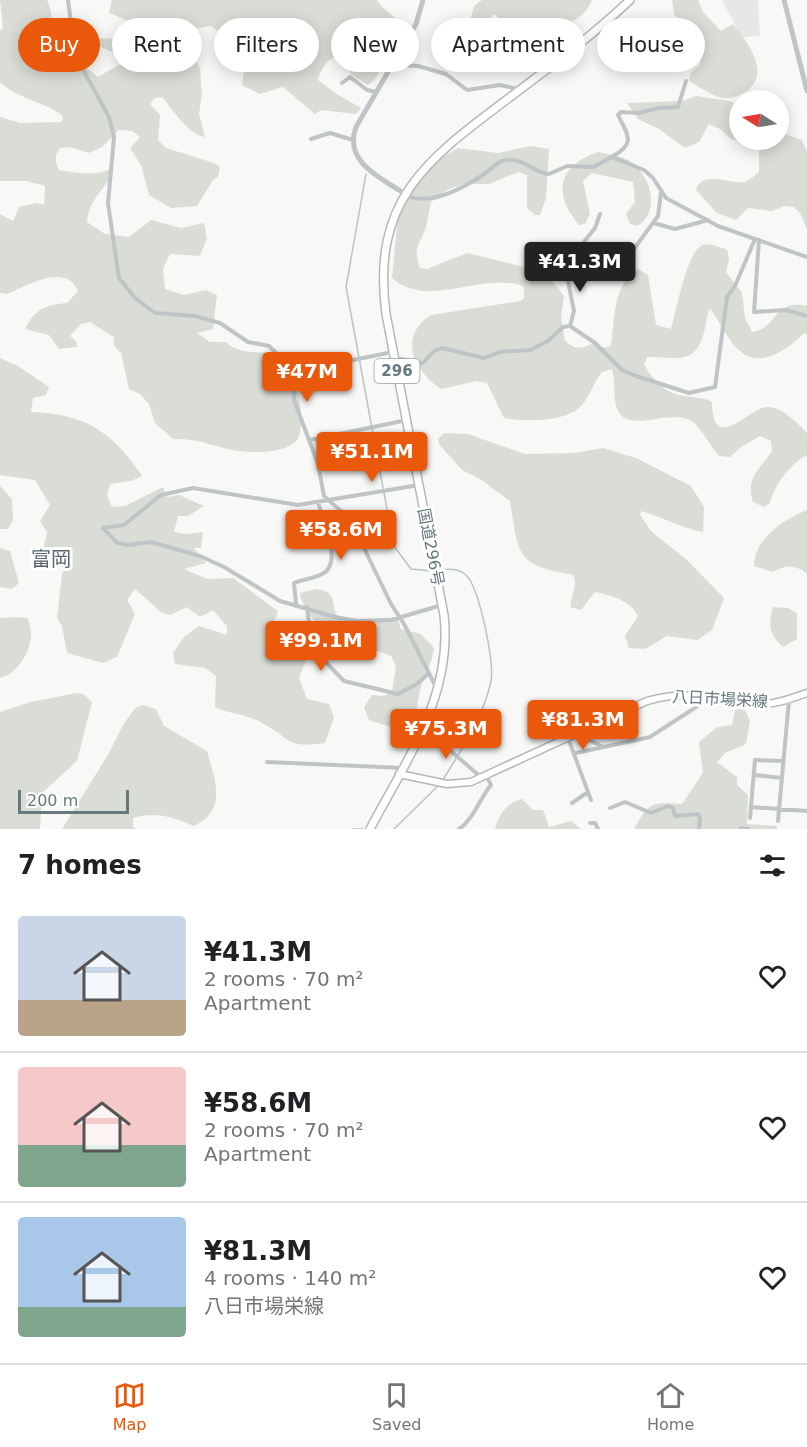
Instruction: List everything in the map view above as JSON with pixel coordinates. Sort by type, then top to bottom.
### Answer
[{"type":"highway","name":"国道296号","points":[[370,829],[424,728],[439,692],[446,645],[442,605],[384,298],[383,259],[388,235],[405,195],[437,153],[542,73],[630,0]]},
{"type":"main road","name":"八日市場栄線","points":[[401,771],[447,784],[485,778],[568,738],[666,696],[709,695],[752,704],[789,700],[807,693]]},
{"type":"street","points":[[68,0],[74,46],[81,66],[109,117],[114,137],[108,203],[119,278],[135,298],[155,314],[195,316],[220,323],[248,342],[269,346],[293,372],[294,400],[327,500],[350,519],[391,604],[401,618],[439,692]]},
{"type":"street","points":[[418,18],[423,0]]},
{"type":"street","points":[[784,0],[807,91]]},
{"type":"street","points":[[419,66],[446,74],[467,90],[500,85],[521,89]]},
{"type":"street","points":[[388,72],[356,127],[353,140],[356,155],[362,164],[405,195],[419,200],[465,186],[504,160],[514,160],[549,174],[567,166],[593,167],[622,152],[629,135],[618,116],[621,112],[639,113],[659,108],[678,107],[686,81]]},
{"type":"street","points":[[342,83],[350,77],[367,90],[377,92]]},
{"type":"street","points":[[311,139],[330,133],[353,140]]},
{"type":"street","points":[[612,157],[644,170],[654,178],[662,193],[672,202],[757,240],[786,247],[807,257]]},
{"type":"street","points":[[583,252],[588,255],[604,251],[631,253],[654,223],[662,193]]},
{"type":"street","points":[[570,326],[574,311],[568,281],[583,252],[583,243],[595,228],[600,214]]},
{"type":"street","points":[[654,223],[675,229],[708,220]]},
{"type":"street","points":[[293,372],[394,355],[423,363],[434,351],[441,348],[480,358],[500,352],[525,351],[542,344],[563,327],[570,326],[595,343],[622,370],[636,376],[690,393],[715,387],[727,297],[735,286],[757,240]]},
{"type":"street","points":[[757,240],[754,312],[786,310],[807,316]]},
{"type":"street","points":[[309,440],[407,420]]},
{"type":"street","points":[[420,485],[318,502],[284,504],[194,488],[161,495],[124,525],[103,528],[117,543],[151,542],[207,558],[280,601],[357,621],[401,618],[442,605]]},
{"type":"street","points":[[296,604],[294,583],[322,574],[330,564],[330,537],[318,502]]},
{"type":"street","points":[[307,607],[312,648],[344,681],[398,694],[417,684],[429,673]]},
{"type":"street","points":[[576,753],[650,737],[704,702],[709,695]]},
{"type":"street","points":[[778,821],[789,700]]},
{"type":"street","points":[[424,728],[491,785],[481,796],[469,819],[459,829]]},
{"type":"street","points":[[577,734],[603,747]]},
{"type":"street","points":[[568,738],[576,753],[579,772],[591,800]]},
{"type":"street","points":[[750,818],[757,758],[784,761]]},
{"type":"street","points":[[267,762],[401,771]]},
{"type":"street","points":[[754,775],[782,778]]},
{"type":"street","points":[[572,803],[588,792]]},
{"type":"street","points":[[610,808],[625,802],[651,813],[668,806],[673,808],[675,816],[698,814],[699,829]]},
{"type":"street","points":[[751,807],[807,811]]},
{"type":"street","points":[[590,823],[595,823],[598,829]]},
{"type":"street","points":[[741,828],[748,829]]},
{"type":"shaded area","points":[[0,0],[47,0],[51,18],[18,18],[18,72],[92,72],[98,77],[112,69],[112,72],[200,72],[202,95],[199,114],[205,137],[187,126],[162,97],[155,98],[150,104],[160,115],[158,140],[166,148],[220,167],[218,177],[213,180],[197,206],[171,208],[149,195],[141,165],[130,148],[140,137],[132,131],[119,130],[102,147],[89,153],[70,147],[60,148],[56,156],[57,164],[59,170],[80,173],[101,172],[114,167],[108,181],[95,198],[87,222],[105,234],[129,237],[151,220],[181,228],[204,223],[207,238],[200,256],[170,254],[163,269],[165,289],[184,295],[206,290],[217,295],[213,329],[197,333],[210,342],[226,342],[246,351],[286,352],[298,395],[301,419],[301,429],[293,444],[276,450],[255,452],[235,450],[194,440],[173,439],[155,423],[149,404],[140,394],[129,389],[121,353],[114,346],[114,337],[90,322],[81,324],[70,336],[76,341],[77,347],[59,349],[49,335],[25,329],[42,309],[67,303],[78,291],[72,282],[55,277],[35,282],[7,294],[0,293],[0,214],[13,221],[19,207],[37,203],[44,205],[45,186],[26,181],[0,181],[0,117],[20,123],[62,122],[63,116],[14,92],[0,82],[0,31],[3,27]]},
{"type":"shaded area","points":[[112,0],[377,0],[395,18],[331,18],[331,60],[323,68],[318,80],[361,108],[356,114],[321,110],[315,114],[283,87],[260,94],[242,85],[244,72],[319,72],[319,18],[214,18],[214,28],[211,26],[202,28],[202,18],[122,18],[109,13]]},
{"type":"shaded area","points":[[482,0],[592,0],[578,18],[499,18],[494,14],[490,18],[471,18],[474,6]]},
{"type":"shaded area","points":[[672,0],[698,0],[703,12],[721,31],[733,24],[755,58],[757,77],[753,85],[747,90],[729,90],[729,98],[722,98],[689,81],[692,72],[705,72],[705,18],[678,18],[674,15]]},
{"type":"shaded area","points":[[722,0],[758,0],[760,35],[742,38]]},
{"type":"shaded area","points":[[110,38],[112,52],[100,47],[100,39]]},
{"type":"shaded area","points":[[350,72],[379,72],[368,85]]},
{"type":"shaded area","points":[[696,96],[729,101],[729,137],[720,129],[709,124],[699,142],[685,148],[659,129],[638,119],[627,103],[682,101]]},
{"type":"shaded area","points":[[789,135],[802,140],[807,152],[807,229],[800,213],[794,207],[784,206],[772,211],[748,208],[736,220],[717,213],[696,190],[699,184],[710,179],[745,182],[759,172],[759,150],[789,150]]},
{"type":"shaded area","points":[[530,146],[549,149],[546,198],[540,215],[535,215],[527,208],[527,175],[518,172],[489,184],[463,184],[447,190],[431,202],[426,227],[417,251],[420,268],[427,269],[467,253],[533,269],[553,282],[564,296],[561,318],[565,341],[578,348],[591,344],[606,348],[611,345],[620,292],[630,275],[638,269],[648,275],[656,325],[671,329],[687,269],[697,249],[703,245],[712,245],[727,249],[729,259],[726,272],[742,293],[745,318],[752,332],[767,326],[788,306],[796,305],[807,306],[807,334],[804,333],[791,345],[775,354],[766,357],[749,357],[732,342],[710,309],[703,336],[699,346],[693,352],[680,358],[647,357],[644,364],[654,379],[668,391],[712,402],[714,418],[719,426],[734,424],[761,408],[769,407],[785,413],[807,433],[807,455],[784,475],[770,503],[764,507],[753,502],[751,487],[755,475],[772,451],[771,441],[760,436],[741,447],[730,457],[719,456],[696,425],[684,418],[641,421],[624,417],[616,406],[612,369],[602,372],[585,401],[575,411],[556,418],[523,420],[504,418],[487,383],[477,381],[441,389],[423,373],[413,354],[412,343],[414,333],[431,315],[520,301],[524,298],[524,287],[513,283],[491,283],[432,291],[404,286],[392,278],[398,215],[405,198],[435,162],[458,148],[498,153]]},
{"type":"shaded area","points":[[598,152],[627,159],[637,167],[648,184],[651,202],[649,211],[638,226],[630,224],[626,214],[635,202],[633,182],[592,173],[583,181],[590,214],[585,224],[579,225],[570,213],[563,192],[563,182],[567,173],[574,165]]},
{"type":"shaded area","points":[[0,358],[18,366],[49,387],[46,395],[33,398],[31,412],[50,413],[82,421],[108,437],[131,460],[142,476],[131,481],[110,484],[107,495],[112,507],[125,506],[163,487],[167,497],[179,495],[204,506],[188,516],[178,516],[174,532],[185,534],[203,532],[201,548],[194,548],[206,563],[184,569],[207,579],[233,578],[278,611],[271,630],[279,649],[308,644],[308,655],[299,678],[307,699],[329,704],[334,717],[325,743],[296,744],[259,721],[215,707],[216,676],[205,668],[175,664],[173,653],[184,637],[199,626],[227,635],[227,626],[213,610],[200,617],[187,607],[170,615],[161,612],[135,589],[127,600],[135,614],[117,657],[103,663],[67,653],[62,626],[57,618],[62,574],[67,563],[50,562],[43,550],[47,533],[40,521],[50,505],[35,480],[0,475]]},
{"type":"shaded area","points":[[444,433],[468,434],[525,454],[575,453],[603,448],[636,458],[691,486],[704,507],[703,532],[641,511],[640,515],[652,532],[687,560],[724,598],[712,630],[697,640],[667,636],[645,649],[629,648],[625,636],[638,616],[625,602],[595,592],[581,610],[570,607],[575,584],[574,575],[540,567],[523,555],[516,534],[510,501],[480,479],[462,470],[439,444],[438,439]]},
{"type":"shaded area","points":[[0,486],[12,499],[13,520],[8,529],[0,529]]},
{"type":"shaded area","points":[[807,510],[807,574],[794,567],[786,567],[773,572],[754,566],[759,547],[772,531]]},
{"type":"shaded area","points":[[0,548],[10,551],[19,583],[12,589],[0,587]]},
{"type":"shaded area","points":[[317,589],[330,594],[337,616],[347,623],[358,624],[378,618],[398,620],[401,629],[421,634],[434,648],[414,717],[405,726],[397,729],[369,720],[364,707],[372,695],[383,696],[392,693],[396,666],[391,656],[347,644],[321,627],[309,614],[300,593]]},
{"type":"shaded area","points":[[773,607],[788,608],[797,613],[797,639],[783,647],[772,634],[770,619]]},
{"type":"shaded area","points":[[0,618],[27,618],[30,626],[30,644],[15,669],[0,678]]},
{"type":"shaded area","points":[[77,693],[83,694],[92,702],[77,761],[42,793],[40,829],[0,829],[0,712],[31,702]]},
{"type":"shaded area","points":[[143,705],[156,709],[164,726],[207,751],[216,793],[212,811],[194,826],[171,818],[149,815],[133,818],[133,827],[136,829],[62,829],[109,753],[123,725],[135,708]]},
{"type":"shaded area","points":[[744,708],[750,721],[746,744],[725,753],[717,762],[737,777],[737,785],[748,795],[747,824],[777,826],[777,829],[634,829],[643,813],[652,806],[664,803],[682,804],[703,773],[699,742],[717,727],[732,725],[735,710]]},
{"type":"shaded area","points":[[522,799],[533,810],[543,810],[549,827],[571,821],[581,829],[495,829],[504,810],[512,803]]},
{"type":"waterway","points":[[366,174],[346,287],[383,488]]},
{"type":"waterway","points":[[384,493],[394,546],[411,569],[432,571]]},
{"type":"waterway","points":[[439,570],[460,571],[471,582],[485,626],[492,672],[483,707],[442,781]]},
{"type":"waterway","points":[[394,829],[439,785]]},
{"type":"waterway","points":[[353,829],[363,829]]},
{"type":"district","name":"富岡","points":[[51,559]]}]
